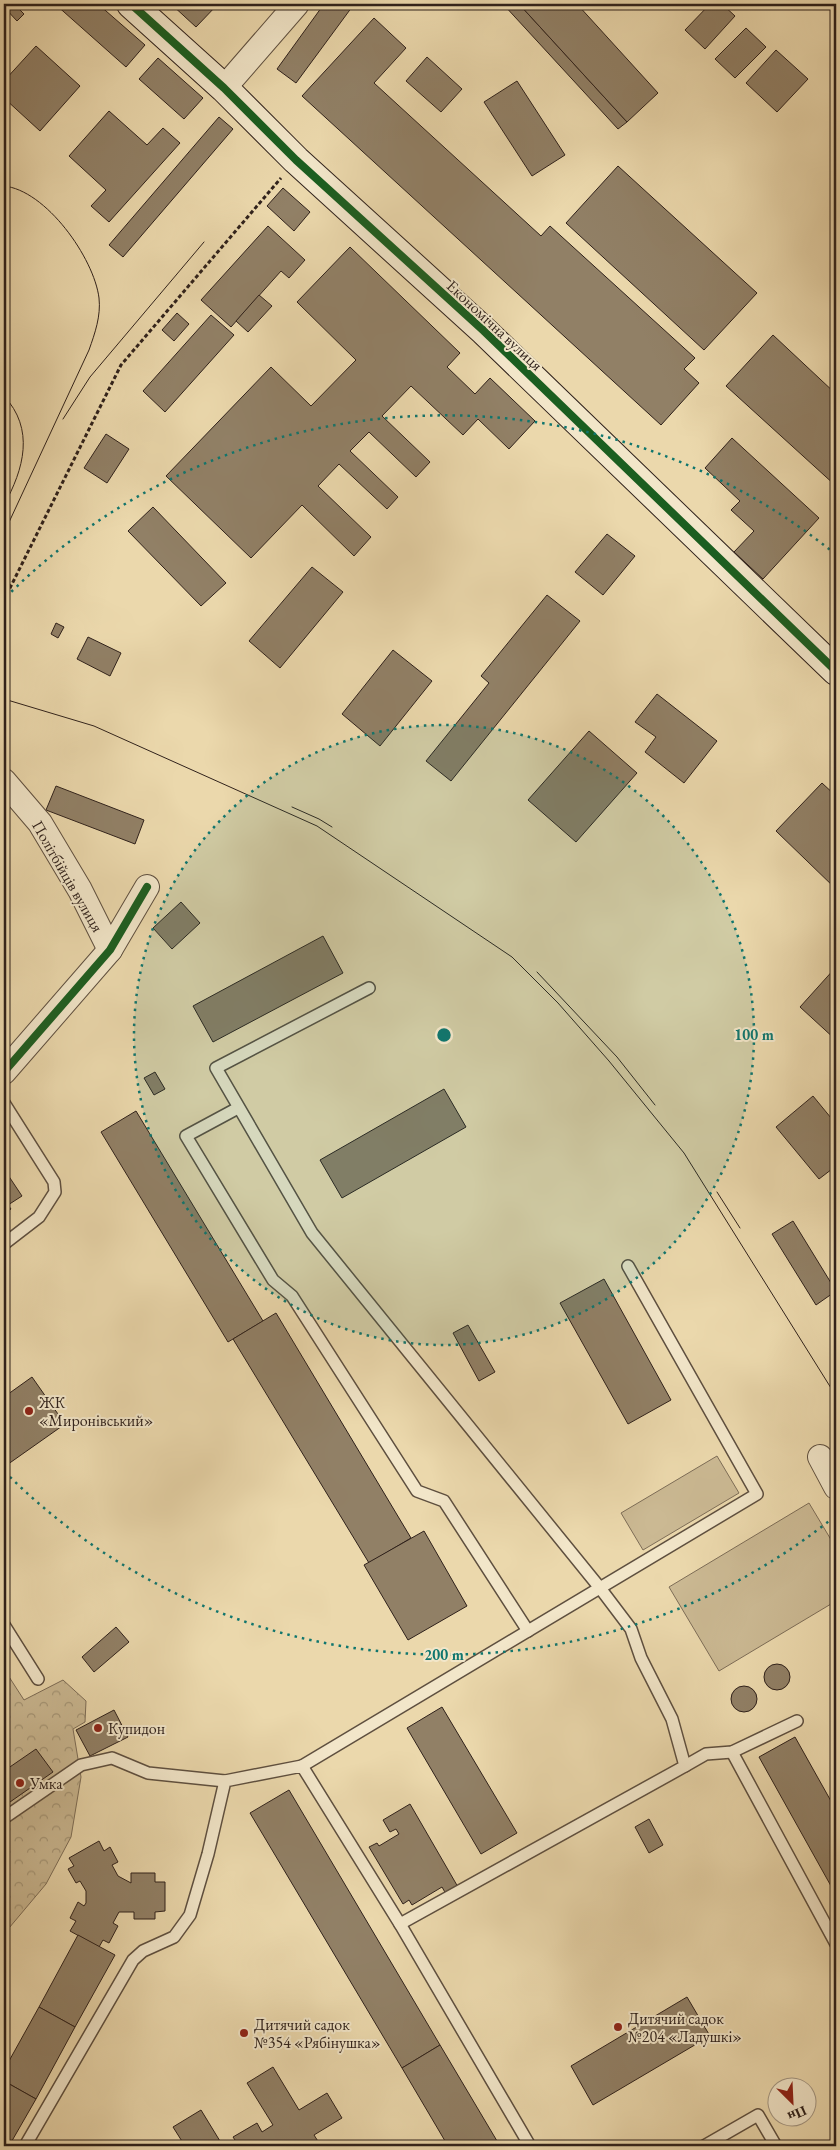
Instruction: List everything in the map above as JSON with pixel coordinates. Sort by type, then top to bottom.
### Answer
[{"type":"street","name":"Економічна вулиця","points":[[131,4],[224,88],[296,160],[484,331],[836,671]]},
{"type":"street","points":[[224,88],[297,4]]},
{"type":"street","name":"Політбійців вулиця","points":[[4,782],[40,824],[80,890],[110,950]]},
{"type":"street","points":[[4,1072],[110,950],[147,887]]},
{"type":"street","points":[[820,1458],[836,1487]]},
{"type":"lane","points":[[368,988],[216,1068],[312,1233],[600,1588],[631,1629],[641,1658],[672,1719],[685,1766]]},
{"type":"lane","points":[[4,1103],[54,1182],[55,1192],[38,1217],[4,1244]]},
{"type":"lane","points":[[238,1108],[186,1136],[273,1280],[292,1296],[417,1491],[444,1501],[528,1631]]},
{"type":"lane","points":[[4,1818],[81,1766],[112,1758],[148,1773],[225,1781],[302,1766],[757,1494],[628,1266]]},
{"type":"lane","points":[[4,1625],[38,1679]]},
{"type":"lane","points":[[400,1924],[706,1754],[732,1752],[797,1721]]},
{"type":"lane","points":[[732,1752],[836,1944]]},
{"type":"lane","points":[[302,1766],[400,1924],[530,2146]]},
{"type":"lane","points":[[25,2146],[133,1960],[143,1951],[158,1946],[174,1936],[190,1916],[208,1854],[225,1781]]},
{"type":"lane","points":[[704,2146],[758,2115],[776,2146]]},
{"type":"path","points":[[4,600],[121,365],[296,160]]},
{"type":"green space","points":[[717,1456],[739,1493],[643,1550],[621,1513]]},
{"type":"green space","points":[[809,1503],[836,1548],[836,1601],[719,1671],[669,1587]]},
{"type":"green space","points":[[4,1669],[24,1700],[63,1680],[86,1701],[85,1722],[73,1729],[81,1777],[71,1837],[46,1884],[4,1934]]},
{"type":"building","points":[[7,4],[14,4],[24,14],[17,21],[4,7]]},
{"type":"building","points":[[55,4],[98,4],[145,45],[126,67]]},
{"type":"building","points":[[171,4],[218,4],[196,27]]},
{"type":"building","points":[[324,4],[348,4],[352,7],[296,83],[277,69]]},
{"type":"building","points":[[503,4],[519,4],[627,122],[618,129]]},
{"type":"building","points":[[519,4],[577,4],[658,93],[627,122]]},
{"type":"building","points":[[710,4],[722,4],[735,16],[705,49],[685,30]]},
{"type":"building","points":[[374,18],[406,48],[374,83],[541,236],[550,226],[695,358],[684,369],[699,383],[661,425],[302,96]]},
{"type":"building","points":[[746,28],[766,47],[735,78],[715,59]]},
{"type":"building","points":[[36,46],[80,86],[40,131],[4,98],[4,81]]},
{"type":"building","points":[[776,50],[808,79],[777,112],[746,83]]},
{"type":"building","points":[[427,57],[462,89],[441,112],[406,81]]},
{"type":"building","points":[[158,58],[203,98],[184,119],[139,79]]},
{"type":"building","points":[[517,81],[565,155],[532,176],[484,102]]},
{"type":"building","points":[[109,111],[147,145],[163,128],[180,143],[109,222],[91,206],[106,190],[69,156]]},
{"type":"building","points":[[219,117],[233,129],[123,257],[109,245]]},
{"type":"building","points":[[618,166],[757,293],[704,350],[566,223]]},
{"type":"building","points":[[283,188],[310,212],[294,231],[267,206]]},
{"type":"building","points":[[268,226],[305,260],[289,278],[281,271],[231,327],[201,300]]},
{"type":"building","points":[[350,247],[460,353],[447,367],[475,394],[490,378],[535,421],[509,449],[478,419],[463,435],[411,386],[382,416],[430,462],[416,477],[369,432],[350,451],[398,497],[387,509],[339,464],[318,486],[371,537],[354,556],[302,505],[251,558],[166,476],[271,367],[311,406],[356,360],[297,302]]},
{"type":"building","points":[[259,295],[272,306],[248,332],[236,321]]},
{"type":"building","points":[[177,313],[189,324],[174,341],[162,330]]},
{"type":"building","points":[[211,315],[234,335],[165,412],[143,391]]},
{"type":"building","points":[[773,335],[836,394],[836,486],[726,386]]},
{"type":"building","points":[[106,434],[129,449],[107,483],[84,468]]},
{"type":"building","points":[[732,438],[819,518],[763,579],[734,552],[754,531],[731,510],[740,501],[705,468]]},
{"type":"building","points":[[153,507],[226,583],[201,606],[128,531]]},
{"type":"building","points":[[607,534],[635,556],[603,595],[575,572]]},
{"type":"building","points":[[312,567],[343,592],[280,668],[249,641]]},
{"type":"building","points":[[547,595],[580,621],[451,781],[426,761],[489,683],[481,676]]},
{"type":"building","points":[[56,623],[64,627],[58,638],[51,634]]},
{"type":"building","points":[[88,637],[121,653],[110,676],[77,659]]},
{"type":"building","points":[[393,650],[432,681],[380,746],[342,714]]},
{"type":"building","points":[[657,694],[717,741],[684,783],[645,752],[656,737],[635,722]]},
{"type":"building","points":[[589,731],[637,773],[576,842],[528,800]]},
{"type":"building","points":[[822,783],[836,796],[836,889],[776,831]]},
{"type":"building","points":[[56,786],[144,820],[135,844],[46,810]]},
{"type":"building","points":[[181,902],[200,923],[172,949],[153,928]]},
{"type":"building","points":[[323,936],[343,973],[213,1042],[193,1006]]},
{"type":"building","points":[[836,967],[836,1040],[800,1007]]},
{"type":"building","points":[[155,1072],[165,1089],[154,1095],[144,1078]]},
{"type":"building","points":[[444,1089],[466,1127],[342,1198],[320,1160]]},
{"type":"building","points":[[813,1096],[836,1124],[836,1166],[819,1179],[776,1127]]},
{"type":"building","points":[[136,1111],[263,1321],[228,1342],[101,1132]]},
{"type":"building","points":[[4,1169],[22,1196],[8,1205],[11,1209],[4,1214]]},
{"type":"building","points":[[793,1221],[836,1291],[816,1305],[772,1234]]},
{"type":"building","points":[[604,1279],[671,1400],[628,1424],[560,1303]]},
{"type":"building","points":[[276,1313],[411,1538],[369,1563],[233,1339]]},
{"type":"building","points":[[468,1325],[495,1372],[479,1381],[453,1333]]},
{"type":"building","name":"ЖК «Миронівський»","points":[[32,1377],[65,1424],[4,1467],[4,1397]]},
{"type":"building","points":[[424,1531],[467,1606],[408,1640],[364,1565]]},
{"type":"building","points":[[116,1627],[129,1642],[94,1672],[82,1657]]},
{"type":"building","points":[[777,1664],[786,1668],[790,1677],[786,1686],[777,1690],[768,1686],[764,1677],[768,1668]]},
{"type":"building","points":[[744,1686],[753,1690],[757,1699],[753,1708],[744,1712],[735,1708],[731,1699],[735,1690]]},
{"type":"building","points":[[442,1707],[517,1833],[481,1854],[407,1728]]},
{"type":"building","points":[[114,1710],[128,1737],[90,1756],[76,1730]]},
{"type":"building","points":[[795,1737],[836,1810],[836,1895],[759,1757]]},
{"type":"building","name":"Умка","points":[[36,1749],[53,1772],[10,1802],[4,1794],[4,1771]]},
{"type":"building","points":[[289,1790],[440,2045],[402,2068],[250,1813]]},
{"type":"building","points":[[410,1804],[458,1887],[446,1894],[442,1887],[412,1905],[409,1900],[403,1904],[369,1847],[377,1843],[379,1846],[399,1834],[396,1829],[390,1832],[383,1820]]},
{"type":"building","points":[[649,1819],[663,1845],[649,1853],[635,1827]]},
{"type":"building","points":[[99,1841],[104,1851],[110,1847],[118,1862],[112,1865],[118,1876],[131,1883],[131,1873],[155,1873],[155,1882],[165,1882],[165,1911],[155,1912],[155,1919],[134,1919],[134,1912],[119,1912],[113,1923],[118,1926],[109,1943],[103,1940],[99,1947],[70,1931],[76,1921],[70,1918],[78,1902],[84,1906],[86,1903],[86,1891],[80,1881],[76,1883],[68,1869],[74,1866],[69,1858]]},
{"type":"building","points":[[78,1935],[115,1955],[75,2027],[39,2007]]},
{"type":"building","points":[[687,1997],[710,2036],[593,2105],[571,2066]]},
{"type":"building","points":[[39,2007],[75,2027],[36,2099],[4,2081],[4,2070]]},
{"type":"building","points":[[440,2045],[500,2146],[448,2146],[402,2068]]},
{"type":"building","points":[[273,2067],[299,2110],[327,2093],[342,2118],[314,2135],[321,2146],[239,2146],[233,2137],[257,2123],[262,2132],[273,2125],[247,2083]]},
{"type":"building","points":[[4,2081],[36,2099],[9,2146],[4,2146]]},
{"type":"building","points":[[201,2110],[223,2146],[185,2146],[173,2127]]},
{"type":"tram line","points":[[4,186],[20,190],[36,200],[65,228],[88,264],[99,298],[97,324],[89,350],[4,533]]},
{"type":"tram line","points":[[63,419],[90,377],[204,242]]},
{"type":"tram line","points":[[4,396],[14,409],[23,435],[21,463],[17,477],[4,505]]},
{"type":"tram line","points":[[4,699],[94,726],[317,826],[512,957],[558,1003],[609,1061],[684,1153],[836,1396]]},
{"type":"tram line","points":[[292,807],[332,827]]},
{"type":"tram line","points":[[537,972],[617,1057],[655,1105]]},
{"type":"tram line","points":[[717,1192],[740,1228]]},
{"type":"cycle path","points":[[131,4],[224,88],[296,160],[484,331],[836,671]]},
{"type":"cycle path","points":[[4,1072],[110,950],[147,887]]},
{"type":"place","name":"ЖК «Миронівський»","points":[[29,1411]]},
{"type":"place","name":"Купидон","points":[[98,1728]]},
{"type":"place","name":"Умка","points":[[20,1783]]},
{"type":"place","name":"Дитячий садок №204 «Ладушкі»","points":[[618,2027]]},
{"type":"place","name":"Дитячий садок №354 «Рябінушка»","points":[[244,2033]]}]
